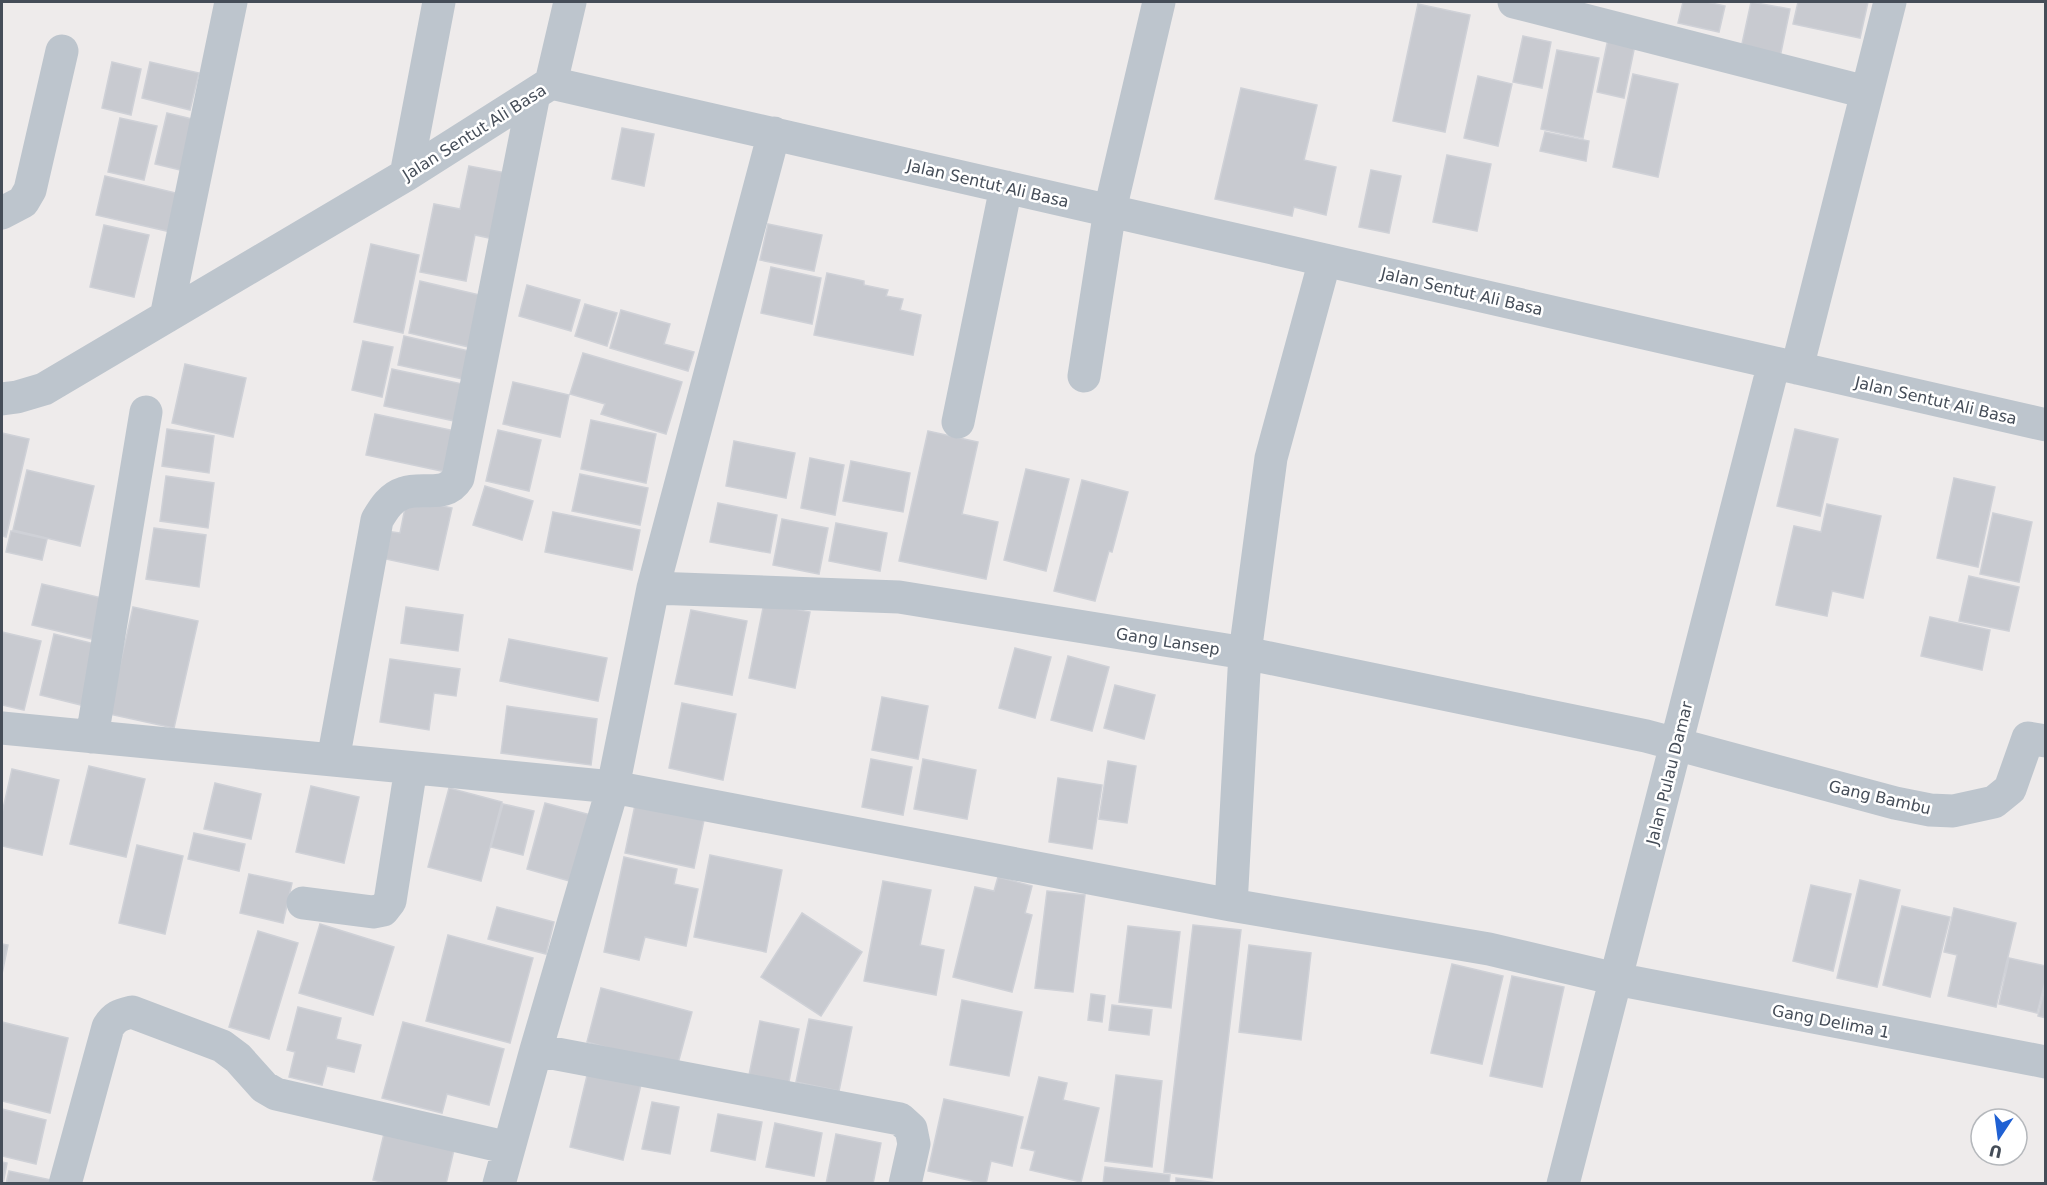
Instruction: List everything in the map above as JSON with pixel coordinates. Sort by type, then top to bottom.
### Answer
[{"type":"street","points":[[166,317],[231,2]]},
{"type":"street","points":[[406,175],[439,2]]},
{"type":"street","points":[[333,760],[377,520],[388,502],[405,492],[446,489],[453,486],[458,478],[543,89],[570,2]]},
{"type":"street","points":[[1084,376],[1110,210],[1159,2]]},
{"type":"street","points":[[1514,2],[1866,92]]},
{"type":"street","name":"Jalan Pulau Damar","points":[[1563,1184],[1677,744],[1890,2]]},
{"type":"street","points":[[2,213],[24,202],[30,190],[62,51]]},
{"type":"street","name":"Jalan Sentut Ali Basa","points":[[2,399],[44,389],[406,175],[543,89],[774,133],[2046,425]]},
{"type":"street","points":[[500,1184],[536,1050],[613,787],[653,588],[774,133]]},
{"type":"street","points":[[958,422],[1006,187]]},
{"type":"street","points":[[1231,905],[1245,653],[1271,458],[1325,260]]},
{"type":"street","points":[[92,737],[146,412]]},
{"type":"street","name":"Gang Lansep","points":[[653,588],[898,597],[1245,653],[1677,744]]},
{"type":"street","name":"Gang Delima 1","points":[[2,728],[613,787],[1231,905],[1489,949],[1616,979],[2046,1062]]},
{"type":"street","name":"Gang Bambu","points":[[1677,744],[1895,803],[1930,810],[1953,811],[1994,802],[2010,789],[2028,738],[2046,741]]},
{"type":"street","points":[[303,903],[373,912],[382,910],[390,901],[411,768]]},
{"type":"street","points":[[65,1184],[108,1027],[113,1018],[132,1012],[222,1046],[238,1058],[264,1087],[276,1094],[509,1148]]},
{"type":"street","points":[[536,1050],[900,1119],[911,1129],[914,1144],[905,1184]]},
{"type":"building","points":[[1683,2],[1707,2],[1725,6],[1719,32],[1678,23]]},
{"type":"building","points":[[1751,2],[1790,9],[1779,62],[1740,53]]},
{"type":"building","points":[[1798,2],[1868,2],[1860,38],[1793,24]]},
{"type":"building","points":[[1418,4],[1470,15],[1445,132],[1393,121]]},
{"type":"building","points":[[1523,36],[1551,42],[1542,88],[1513,82]]},
{"type":"building","points":[[1608,39],[1635,45],[1624,98],[1597,92]]},
{"type":"building","points":[[1557,50],[1599,58],[1583,138],[1541,129]]},
{"type":"building","points":[[112,62],[141,69],[131,115],[102,108]]},
{"type":"building","points":[[150,62],[199,73],[190,110],[142,98]]},
{"type":"building","points":[[1633,74],[1678,84],[1658,177],[1613,167]]},
{"type":"building","points":[[1478,76],[1512,84],[1498,146],[1464,138]]},
{"type":"building","points":[[1241,88],[1317,105],[1304,160],[1336,167],[1326,215],[1294,207],[1292,216],[1215,199]]},
{"type":"building","points":[[167,113],[205,122],[193,173],[155,164]]},
{"type":"building","points":[[120,118],[157,126],[144,180],[108,172]]},
{"type":"building","points":[[622,128],[654,134],[644,186],[612,179]]},
{"type":"building","points":[[1545,132],[1589,141],[1586,161],[1540,151]]},
{"type":"building","points":[[1447,155],[1491,164],[1477,231],[1433,222]]},
{"type":"building","points":[[469,166],[516,175],[503,241],[475,235],[466,281],[420,272],[434,204],[460,209]]},
{"type":"building","points":[[1371,170],[1401,176],[1389,233],[1359,227]]},
{"type":"building","points":[[105,176],[180,194],[171,232],[96,215]]},
{"type":"building","points":[[768,224],[822,235],[814,271],[760,260]]},
{"type":"building","points":[[104,225],[149,235],[134,297],[90,287]]},
{"type":"building","points":[[371,244],[419,255],[403,333],[354,322]]},
{"type":"building","points":[[771,267],[821,278],[812,324],[761,313]]},
{"type":"building","points":[[827,273],[864,281],[864,285],[888,290],[886,296],[903,299],[900,310],[921,315],[913,355],[814,335]]},
{"type":"building","points":[[420,281],[484,296],[473,348],[409,333]]},
{"type":"building","points":[[527,285],[580,300],[571,331],[519,316]]},
{"type":"building","points":[[585,304],[617,313],[607,346],[575,336]]},
{"type":"building","points":[[621,310],[670,324],[664,344],[694,352],[688,371],[610,348]]},
{"type":"building","points":[[404,336],[469,351],[463,379],[398,365]]},
{"type":"building","points":[[363,341],[393,347],[382,397],[352,390]]},
{"type":"building","points":[[583,353],[682,382],[666,434],[601,414],[605,404],[570,394]]},
{"type":"building","points":[[185,364],[246,378],[233,437],[172,423]]},
{"type":"building","points":[[392,369],[467,385],[459,422],[384,406]]},
{"type":"building","points":[[513,382],[569,395],[560,437],[503,424]]},
{"type":"building","points":[[375,414],[460,432],[451,473],[366,455]]},
{"type":"building","points":[[591,420],[656,434],[646,483],[581,469]]},
{"type":"building","points":[[167,429],[214,436],[209,473],[162,466]]},
{"type":"building","points":[[1795,429],[1838,439],[1820,516],[1777,506]]},
{"type":"building","points":[[498,430],[541,440],[529,491],[486,481]]},
{"type":"building","points":[[928,431],[978,442],[962,514],[998,522],[986,579],[899,561]]},
{"type":"building","points":[[2,433],[29,439],[6,537],[2,536]]},
{"type":"building","points":[[734,441],[795,453],[786,498],[726,486]]},
{"type":"building","points":[[810,458],[844,465],[835,515],[801,508]]},
{"type":"building","points":[[851,461],[910,473],[903,512],[843,501]]},
{"type":"building","points":[[1026,469],[1069,479],[1046,571],[1004,560]]},
{"type":"building","points":[[27,470],[94,486],[80,546],[13,530]]},
{"type":"building","points":[[580,474],[648,488],[640,525],[572,511]]},
{"type":"building","points":[[166,476],[214,483],[208,528],[160,521]]},
{"type":"building","points":[[1954,478],[1995,487],[1978,567],[1937,558]]},
{"type":"building","points":[[1082,480],[1128,492],[1112,552],[1109,551],[1095,601],[1054,591]]},
{"type":"building","points":[[485,486],[533,501],[522,540],[473,525]]},
{"type":"building","points":[[407,498],[452,508],[438,570],[381,558],[386,531],[400,533]]},
{"type":"building","points":[[718,503],[777,515],[770,553],[710,542]]},
{"type":"building","points":[[1827,504],[1881,516],[1863,598],[1832,591],[1827,616],[1776,605],[1794,526],[1821,532]]},
{"type":"building","points":[[553,512],[640,530],[632,570],[545,552]]},
{"type":"building","points":[[1993,513],[2032,522],[2019,582],[1980,574]]},
{"type":"building","points":[[782,519],[828,528],[819,574],[773,565]]},
{"type":"building","points":[[836,523],[887,533],[880,571],[829,561]]},
{"type":"building","points":[[154,528],[206,535],[199,587],[146,579]]},
{"type":"building","points":[[11,531],[47,539],[42,560],[6,552]]},
{"type":"building","points":[[1969,576],[2019,587],[2009,631],[1959,621]]},
{"type":"building","points":[[42,584],[102,598],[92,639],[32,625]]},
{"type":"building","points":[[764,603],[810,612],[795,688],[749,678]]},
{"type":"building","points":[[133,607],[198,621],[174,728],[109,714]]},
{"type":"building","points":[[406,607],[463,615],[458,651],[401,643]]},
{"type":"building","points":[[691,610],[747,621],[732,695],[675,684]]},
{"type":"building","points":[[1930,617],[1990,630],[1982,670],[1921,656]]},
{"type":"building","points":[[2,632],[41,641],[24,710],[2,705]]},
{"type":"building","points":[[54,634],[99,645],[85,706],[40,695]]},
{"type":"building","points":[[509,639],[607,658],[598,701],[500,681]]},
{"type":"building","points":[[1015,648],[1051,657],[1035,718],[999,708]]},
{"type":"building","points":[[1068,656],[1109,667],[1092,731],[1051,720]]},
{"type":"building","points":[[390,659],[460,669],[456,696],[434,693],[429,730],[380,722]]},
{"type":"building","points":[[1115,685],[1155,695],[1144,739],[1104,728]]},
{"type":"building","points":[[882,697],[928,706],[918,759],[872,750]]},
{"type":"building","points":[[682,703],[736,714],[723,780],[669,768]]},
{"type":"building","points":[[507,706],[597,719],[591,765],[501,753]]},
{"type":"building","points":[[871,759],[912,767],[903,815],[862,807]]},
{"type":"building","points":[[923,759],[976,770],[967,819],[914,809]]},
{"type":"building","points":[[1108,761],[1136,766],[1127,823],[1099,819]]},
{"type":"building","points":[[89,766],[145,779],[126,857],[70,844]]},
{"type":"building","points":[[12,769],[59,780],[42,855],[2,846],[2,813]]},
{"type":"building","points":[[1058,778],[1102,785],[1092,849],[1049,842]]},
{"type":"building","points":[[215,783],[261,794],[251,839],[204,829]]},
{"type":"building","points":[[311,786],[359,797],[344,863],[296,852]]},
{"type":"building","points":[[449,788],[502,802],[481,881],[428,867]]},
{"type":"building","points":[[545,803],[591,815],[573,882],[527,869]]},
{"type":"building","points":[[503,804],[534,811],[523,855],[491,847]]},
{"type":"building","points":[[635,805],[704,820],[694,868],[625,853]]},
{"type":"building","points":[[194,833],[245,844],[239,871],[188,859]]},
{"type":"building","points":[[137,845],[183,856],[165,934],[119,923]]},
{"type":"building","points":[[710,855],[782,870],[766,952],[694,937]]},
{"type":"building","points":[[624,857],[677,869],[674,884],[698,889],[686,946],[645,937],[639,960],[604,952]]},
{"type":"building","points":[[249,874],[292,883],[283,923],[240,913]]},
{"type":"building","points":[[998,877],[1032,886],[1025,913],[1032,915],[1012,992],[953,977],[975,887],[994,891]]},
{"type":"building","points":[[1860,880],[1900,890],[1877,987],[1837,978]]},
{"type":"building","points":[[883,881],[931,890],[920,945],[944,950],[936,995],[864,981]]},
{"type":"building","points":[[1811,885],[1851,894],[1833,971],[1793,961]]},
{"type":"building","points":[[1047,891],[1085,895],[1073,992],[1035,988]]},
{"type":"building","points":[[1902,906],[1950,917],[1930,997],[1883,985]]},
{"type":"building","points":[[497,907],[554,922],[546,954],[488,939]]},
{"type":"building","points":[[1954,908],[2016,923],[1996,1007],[1948,996],[1957,955],[1944,952]]},
{"type":"building","points":[[802,913],[862,952],[821,1016],[761,977]]},
{"type":"building","points":[[320,924],[394,947],[373,1015],[299,993]]},
{"type":"building","points":[[1193,925],[1241,930],[1212,1178],[1164,1172]]},
{"type":"building","points":[[1128,926],[1180,932],[1171,1008],[1119,1002]]},
{"type":"building","points":[[258,931],[298,943],[269,1039],[229,1027]]},
{"type":"building","points":[[448,935],[533,958],[510,1043],[426,1021]]},
{"type":"building","points":[[2,944],[8,945],[2,974]]},
{"type":"building","points":[[1249,945],[1311,953],[1301,1040],[1239,1032]]},
{"type":"building","points":[[2009,958],[2046,966],[2046,978],[2037,1013],[1999,1004]]},
{"type":"building","points":[[1452,964],[1503,976],[1482,1064],[1431,1053]]},
{"type":"building","points":[[1512,976],[1564,987],[1542,1087],[1490,1076]]},
{"type":"building","points":[[2046,984],[2046,1018],[2038,1016]]},
{"type":"building","points":[[601,988],[692,1012],[677,1067],[587,1042]]},
{"type":"building","points":[[1091,994],[1105,996],[1102,1022],[1088,1020]]},
{"type":"building","points":[[962,1000],[1022,1012],[1009,1076],[950,1065]]},
{"type":"building","points":[[1112,1005],[1152,1010],[1149,1035],[1109,1030]]},
{"type":"building","points":[[298,1007],[341,1018],[336,1039],[361,1045],[354,1072],[327,1066],[322,1085],[289,1077],[295,1052],[287,1050]]},
{"type":"building","points":[[809,1019],[852,1027],[839,1091],[796,1082]]},
{"type":"building","points":[[760,1021],[799,1029],[787,1092],[747,1085]]},
{"type":"building","points":[[2,1022],[68,1038],[50,1113],[2,1101]]},
{"type":"building","points":[[403,1022],[504,1049],[489,1105],[447,1094],[442,1113],[382,1098]]},
{"type":"building","points":[[590,1063],[643,1076],[623,1160],[570,1147]]},
{"type":"building","points":[[1116,1075],[1162,1081],[1152,1167],[1105,1161]]},
{"type":"building","points":[[1039,1077],[1067,1083],[1063,1100],[1099,1108],[1081,1182],[1030,1170],[1035,1151],[1021,1148]]},
{"type":"building","points":[[944,1099],[1023,1117],[1012,1166],[991,1161],[986,1184],[928,1171]]},
{"type":"building","points":[[652,1102],[679,1107],[670,1154],[642,1149]]},
{"type":"building","points":[[2,1109],[46,1120],[36,1164],[2,1156]]},
{"type":"building","points":[[718,1114],[762,1122],[755,1160],[711,1151]]},
{"type":"building","points":[[387,1121],[457,1137],[446,1184],[389,1184],[373,1180]]},
{"type":"building","points":[[775,1123],[822,1133],[814,1176],[766,1167]]},
{"type":"building","points":[[836,1134],[881,1143],[873,1184],[826,1184]]},
{"type":"building","points":[[2,1162],[7,1163],[3,1184],[2,1184]]},
{"type":"building","points":[[1105,1167],[1170,1175],[1169,1184],[1103,1184]]},
{"type":"building","points":[[9,1171],[56,1181],[56,1184],[6,1184]]},
{"type":"building","points":[[1176,1178],[1217,1183],[1217,1184],[1176,1184]]}]
